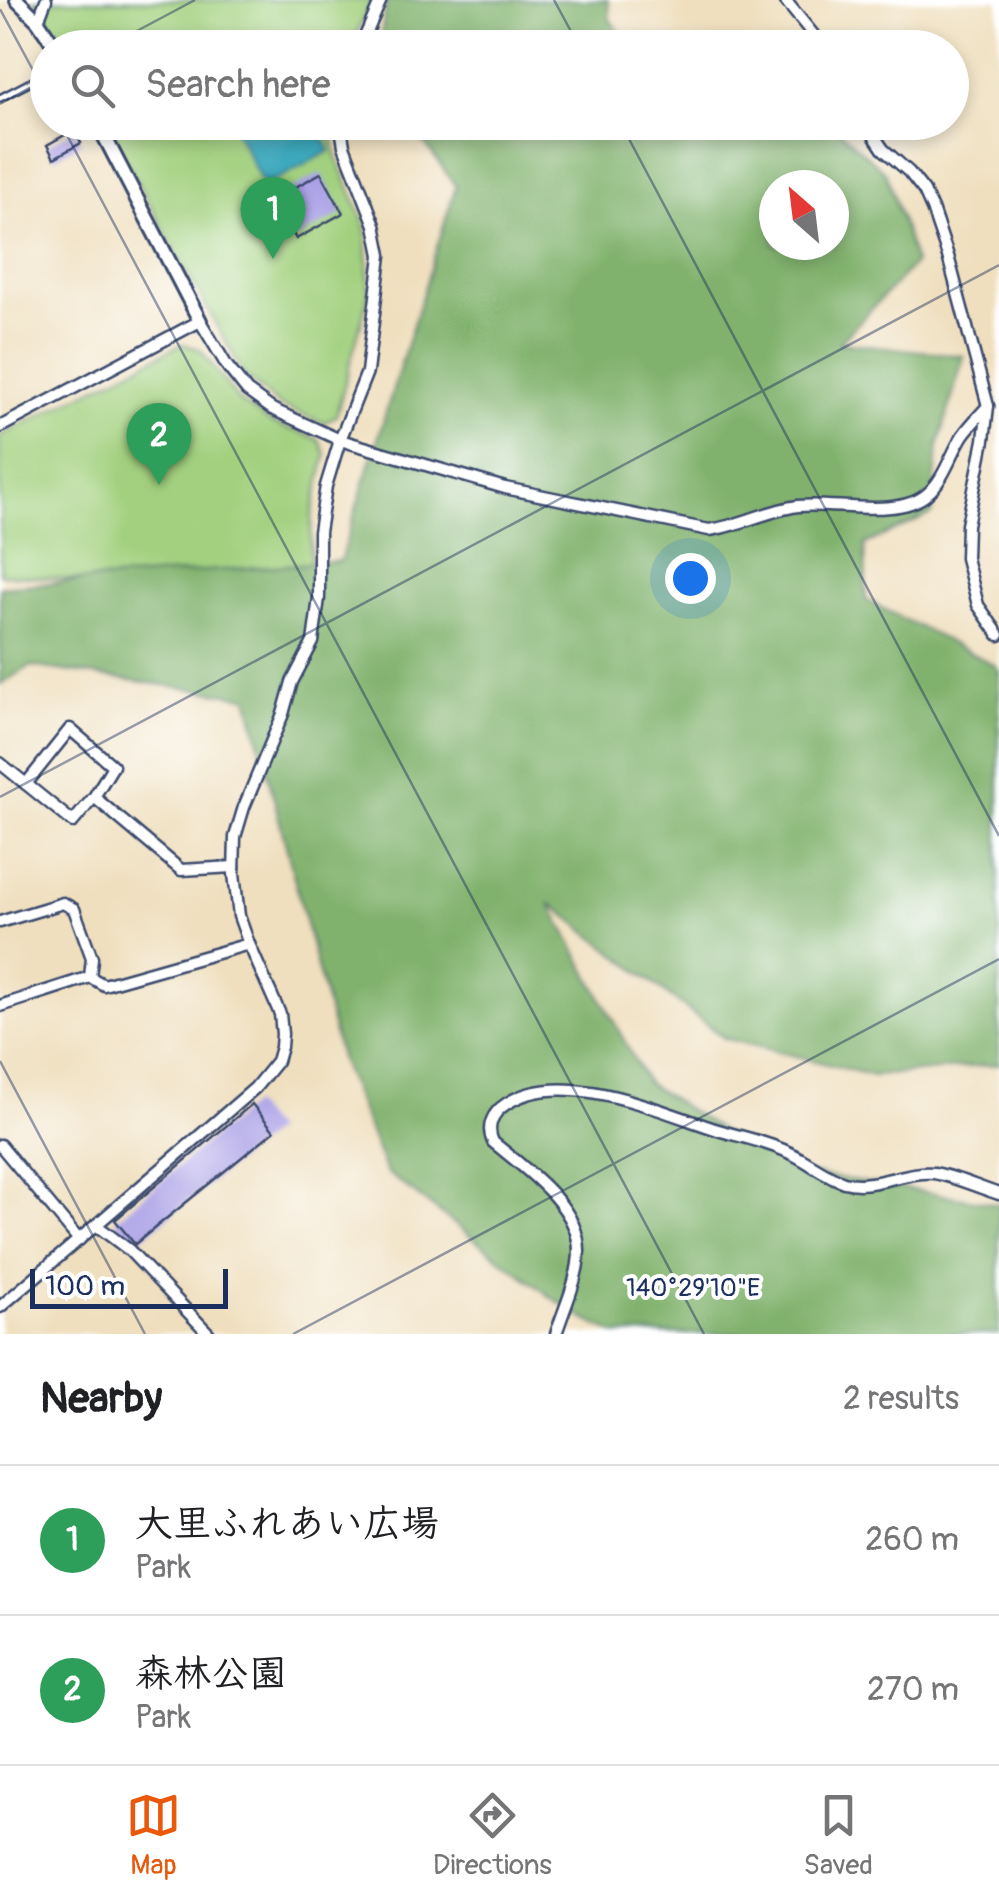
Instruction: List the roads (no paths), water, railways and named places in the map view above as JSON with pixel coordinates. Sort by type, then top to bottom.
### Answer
[{"type":"street","points":[[17,0],[44,30]]},
{"type":"street","points":[[38,21],[46,0]]},
{"type":"street","points":[[368,30],[382,0]]},
{"type":"street","points":[[785,0],[809,30]]},
{"type":"street","points":[[106,140],[227,366],[247,390],[272,409],[340,440],[505,488],[709,530],[743,524],[798,506],[900,507],[916,501],[929,492],[964,434],[988,406]]},
{"type":"street","points":[[0,1307],[255,1088],[268,1076],[282,1048],[280,1014],[239,916],[234,867],[236,837],[292,682],[312,642],[319,598],[319,532],[326,486],[366,372],[381,255],[375,225],[343,140]]},
{"type":"street","points":[[877,140],[924,191],[932,210],[988,406],[967,525],[966,558],[978,605],[999,635]]},
{"type":"street","points":[[0,427],[200,321]]},
{"type":"street","points":[[0,763],[26,784],[74,822],[114,766],[70,730],[26,784]]},
{"type":"street","points":[[94,797],[182,870],[234,867]]},
{"type":"street","points":[[0,922],[63,903],[74,909],[92,958],[90,977]]},
{"type":"street","points":[[0,1006],[90,977],[104,985],[248,944]]},
{"type":"street","points":[[556,1334],[576,1272],[578,1238],[569,1217],[541,1181],[493,1142],[489,1125],[504,1104],[537,1091],[563,1090],[622,1098],[788,1151],[839,1180],[854,1184],[933,1173],[999,1194]]},
{"type":"street","points":[[0,1146],[79,1240]]},
{"type":"street","points":[[96,1225],[129,1250],[210,1334]]},
{"type":"lane","points":[[0,98],[30,82]]},
{"type":"water","points":[[241,140],[324,140],[330,151],[264,186]]},
{"type":"place","name":"大里ふれあい広場","points":[[273,259]]},
{"type":"place","name":"森林公園","points":[[159,485]]}]
